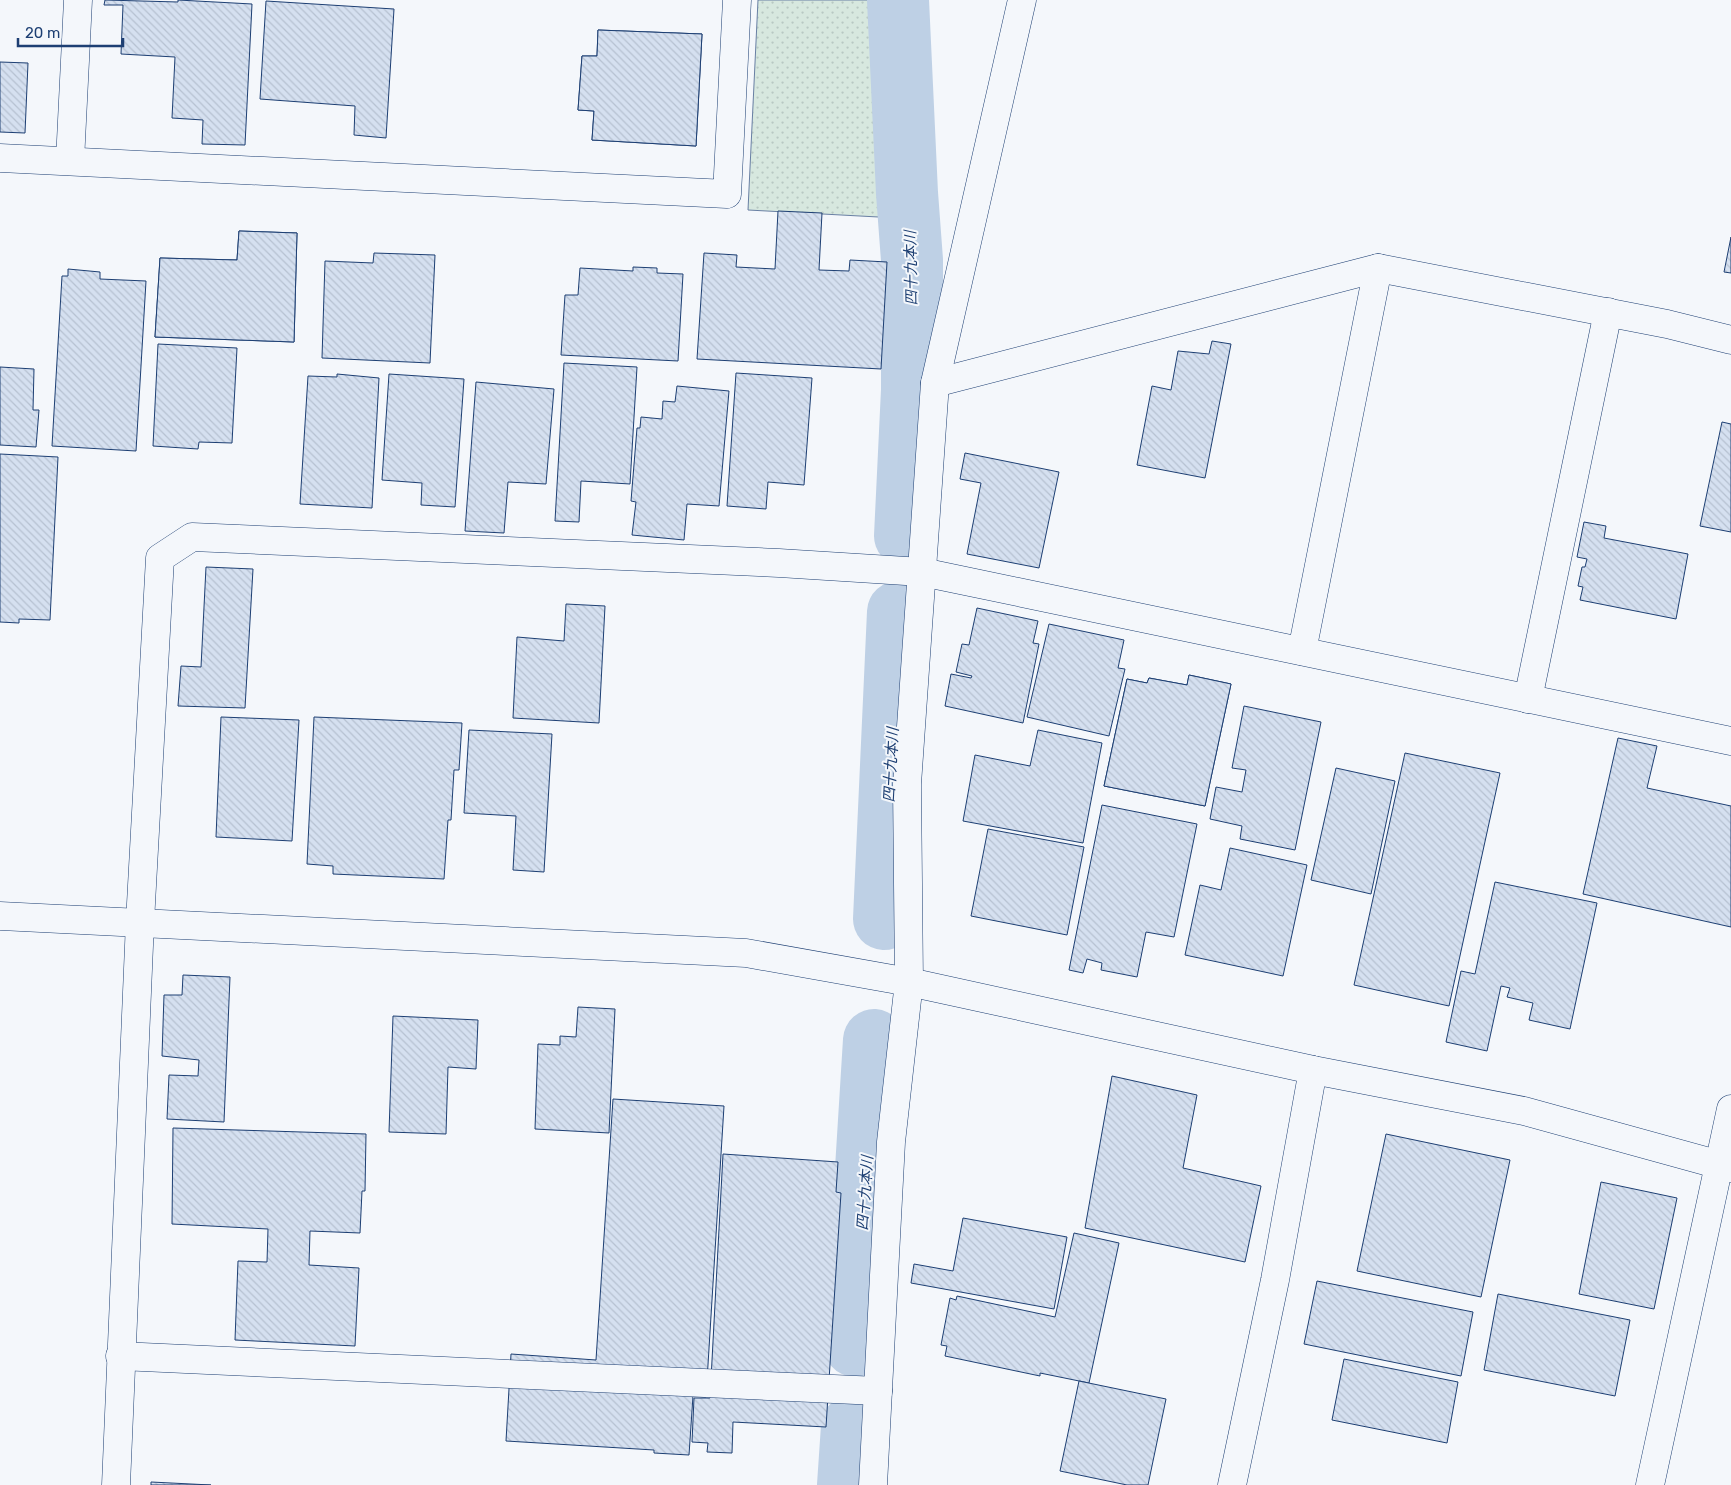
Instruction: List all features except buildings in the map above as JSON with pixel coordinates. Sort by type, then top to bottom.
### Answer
[{"type":"street","points":[[70,161],[78,0]]},
{"type":"street","points":[[0,158],[727,194],[737,0]]},
{"type":"street","points":[[873,1485],[891,1142],[909,982],[907,784],[935,383],[1022,0]]},
{"type":"street","points":[[935,383],[1378,268],[1668,324],[1731,340]]},
{"type":"street","points":[[1302,651],[1378,268]]},
{"type":"street","points":[[1528,699],[1608,312]]},
{"type":"street","points":[[116,1485],[140,922],[160,558],[192,537],[780,563],[922,572],[1731,741]]},
{"type":"street","points":[[0,916],[746,953],[909,982],[1313,1070],[1524,1111],[1725,1167]]},
{"type":"street","points":[[1232,1485],[1275,1280],[1313,1070]]},
{"type":"street","points":[[1650,1485],[1725,1167],[1731,1109]]},
{"type":"street","points":[[120,1356],[878,1391]]},
{"type":"shaded area","points":[[758,0],[885,0],[897,218],[748,210]]},
{"type":"waterway","name":"四十九本川","points":[[898,0],[912,260],[912,390],[905,536]]},
{"type":"waterway","name":"四十九本川","points":[[884,919],[898,612]]},
{"type":"waterway","name":"四十九本川","points":[[855,1346],[874,1040]]},
{"type":"waterway","name":"四十九本川","points":[[848,1485],[852,1426]]}]
